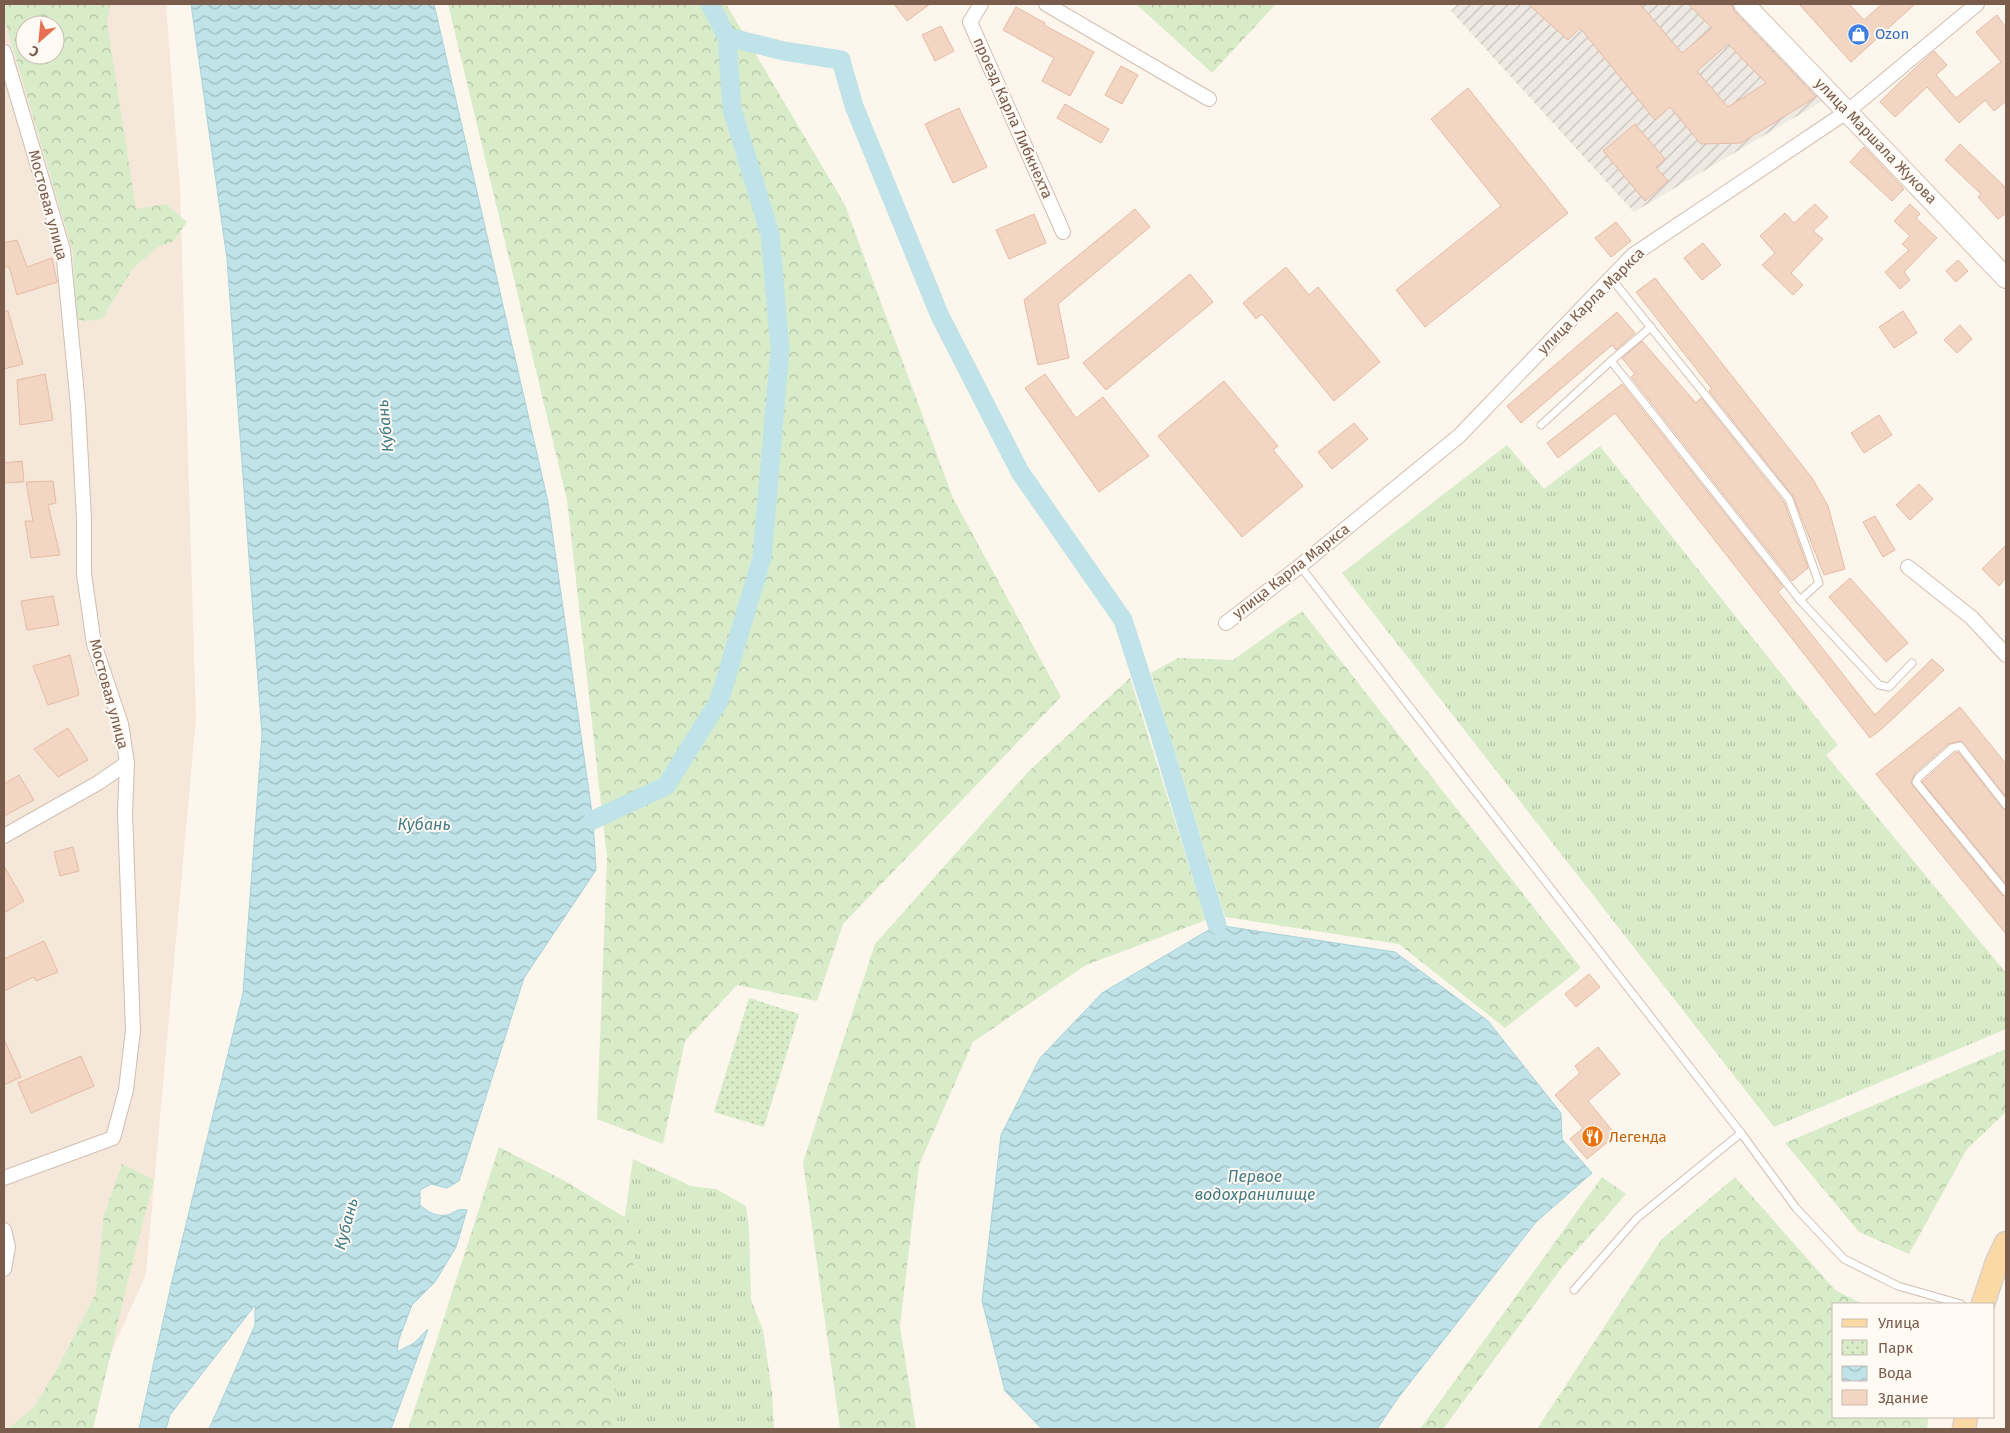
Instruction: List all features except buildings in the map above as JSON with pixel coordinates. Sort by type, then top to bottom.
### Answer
[{"type":"main road","name":"улица Маршала Жукова","points":[[1744,4],[2006,278]]},
{"type":"main road","points":[[1984,1303],[1997,1262],[2006,1243]]},
{"type":"street","name":"проезд Карла Либкнехта","points":[[980,4],[970,22],[1063,232]]},
{"type":"street","points":[[1046,4],[1209,99]]},
{"type":"street","name":"улица Карла Маркса","points":[[1226,623],[1300,566],[1458,436],[1634,255],[1848,111],[1977,4]]},
{"type":"street","name":"Мостовая улица","points":[[4,52],[63,250],[78,406],[84,518],[84,574],[94,644],[121,724],[127,763],[125,813],[133,1030],[126,1090],[113,1138],[4,1178]]},
{"type":"street","points":[[1908,567],[1972,618],[2006,655]]},
{"type":"street","points":[[4,836],[98,783],[127,763]]},
{"type":"street","points":[[4,1230],[8,1247],[4,1268]]},
{"type":"lane","points":[[1612,278],[1789,499],[1819,583],[1800,600]]},
{"type":"lane","points":[[1541,425],[1651,327]]},
{"type":"lane","points":[[1611,361],[1800,600],[1879,685],[1889,686],[1912,663]]},
{"type":"lane","points":[[1300,566],[1741,1133],[1796,1208],[1844,1259],[1898,1286],[1957,1303]]},
{"type":"lane","points":[[2006,805],[1960,746],[1952,748],[1919,777],[1916,782],[2006,892]]},
{"type":"lane","points":[[1574,1290],[1637,1218],[1741,1133]]},
{"type":"shaded area","points":[[4,4],[166,4],[180,187],[196,718],[146,1274],[77,1429],[4,1429]]},
{"type":"shaded area","points":[[1458,4],[1733,4],[1826,99],[1634,212],[1451,11]]},
{"type":"green space","points":[[4,4],[110,4],[107,23],[136,209],[166,204],[187,222],[173,242],[159,246],[133,268],[102,319],[87,321],[76,319],[73,252],[18,65],[65,65],[65,15],[15,15],[15,55],[4,18]]},
{"type":"green space","points":[[448,4],[726,4],[845,205],[953,498],[1061,697],[843,924],[817,1001],[737,985],[685,1041],[663,1144],[597,1119],[607,857],[567,500]]},
{"type":"green space","points":[[1136,4],[1276,4],[1212,73]]},
{"type":"green space","points":[[1507,445],[1544,489],[1600,446],[1838,745],[1826,755],[2006,973],[2006,1029],[1774,1127],[1342,573]]},
{"type":"green space","points":[[1302,611],[1581,968],[1505,1028],[1399,944],[1225,917],[1151,673],[1178,658],[1233,660]]},
{"type":"green space","points":[[1130,678],[1206,920],[1086,965],[973,1042],[919,1165],[900,1326],[916,1429],[840,1429],[803,1162],[875,944],[1029,771]]},
{"type":"green space","points":[[749,998],[799,1014],[764,1127],[714,1112]]},
{"type":"green space","points":[[2006,1049],[2006,1112],[1967,1149],[1909,1254],[1859,1232],[1785,1143]]},
{"type":"green space","points":[[499,1147],[565,1181],[639,1226],[610,1429],[408,1429]]},
{"type":"green space","points":[[633,1159],[691,1186],[716,1189],[746,1206],[749,1228],[751,1300],[763,1330],[772,1392],[774,1429],[594,1429]]},
{"type":"green space","points":[[122,1164],[154,1180],[93,1429],[8,1429],[33,1408],[56,1371],[96,1293],[104,1215]]},
{"type":"green space","points":[[1602,1177],[1626,1194],[1563,1266],[1443,1429],[1420,1429]]},
{"type":"green space","points":[[1735,1177],[1835,1290],[1861,1303],[1832,1303],[1832,1418],[1928,1418],[1927,1429],[1537,1429],[1661,1240]]},
{"type":"water","name":"Кубань","points":[[191,4],[434,4],[548,502],[593,820],[596,870],[524,978],[459,1181],[447,1188],[431,1184],[420,1190],[420,1205],[432,1213],[443,1215],[458,1210],[467,1210],[456,1247],[435,1282],[412,1305],[399,1339],[397,1352],[414,1343],[428,1329],[391,1429],[209,1429],[255,1325],[255,1305],[170,1415],[166,1429],[139,1429],[172,1281],[243,993],[262,735],[227,259]]},
{"type":"water","name":"Первое водохранилище","points":[[1217,925],[1395,952],[1488,1021],[1561,1113],[1562,1139],[1592,1173],[1536,1222],[1398,1398],[1377,1429],[1042,1429],[1005,1391],[982,1301],[1001,1135],[1040,1058],[1102,993]]},
{"type":"waterway","points":[[710,4],[727,37]]},
{"type":"waterway","points":[[593,820],[666,786],[719,701],[762,558],[780,349],[770,234],[732,109],[727,37],[784,51],[841,60],[854,106],[940,316],[1020,472],[1123,620],[1217,925]]},
{"type":"place","name":"Ozon","points":[[1859,34]]},
{"type":"place","name":"Легенда","points":[[1593,1137]]}]
